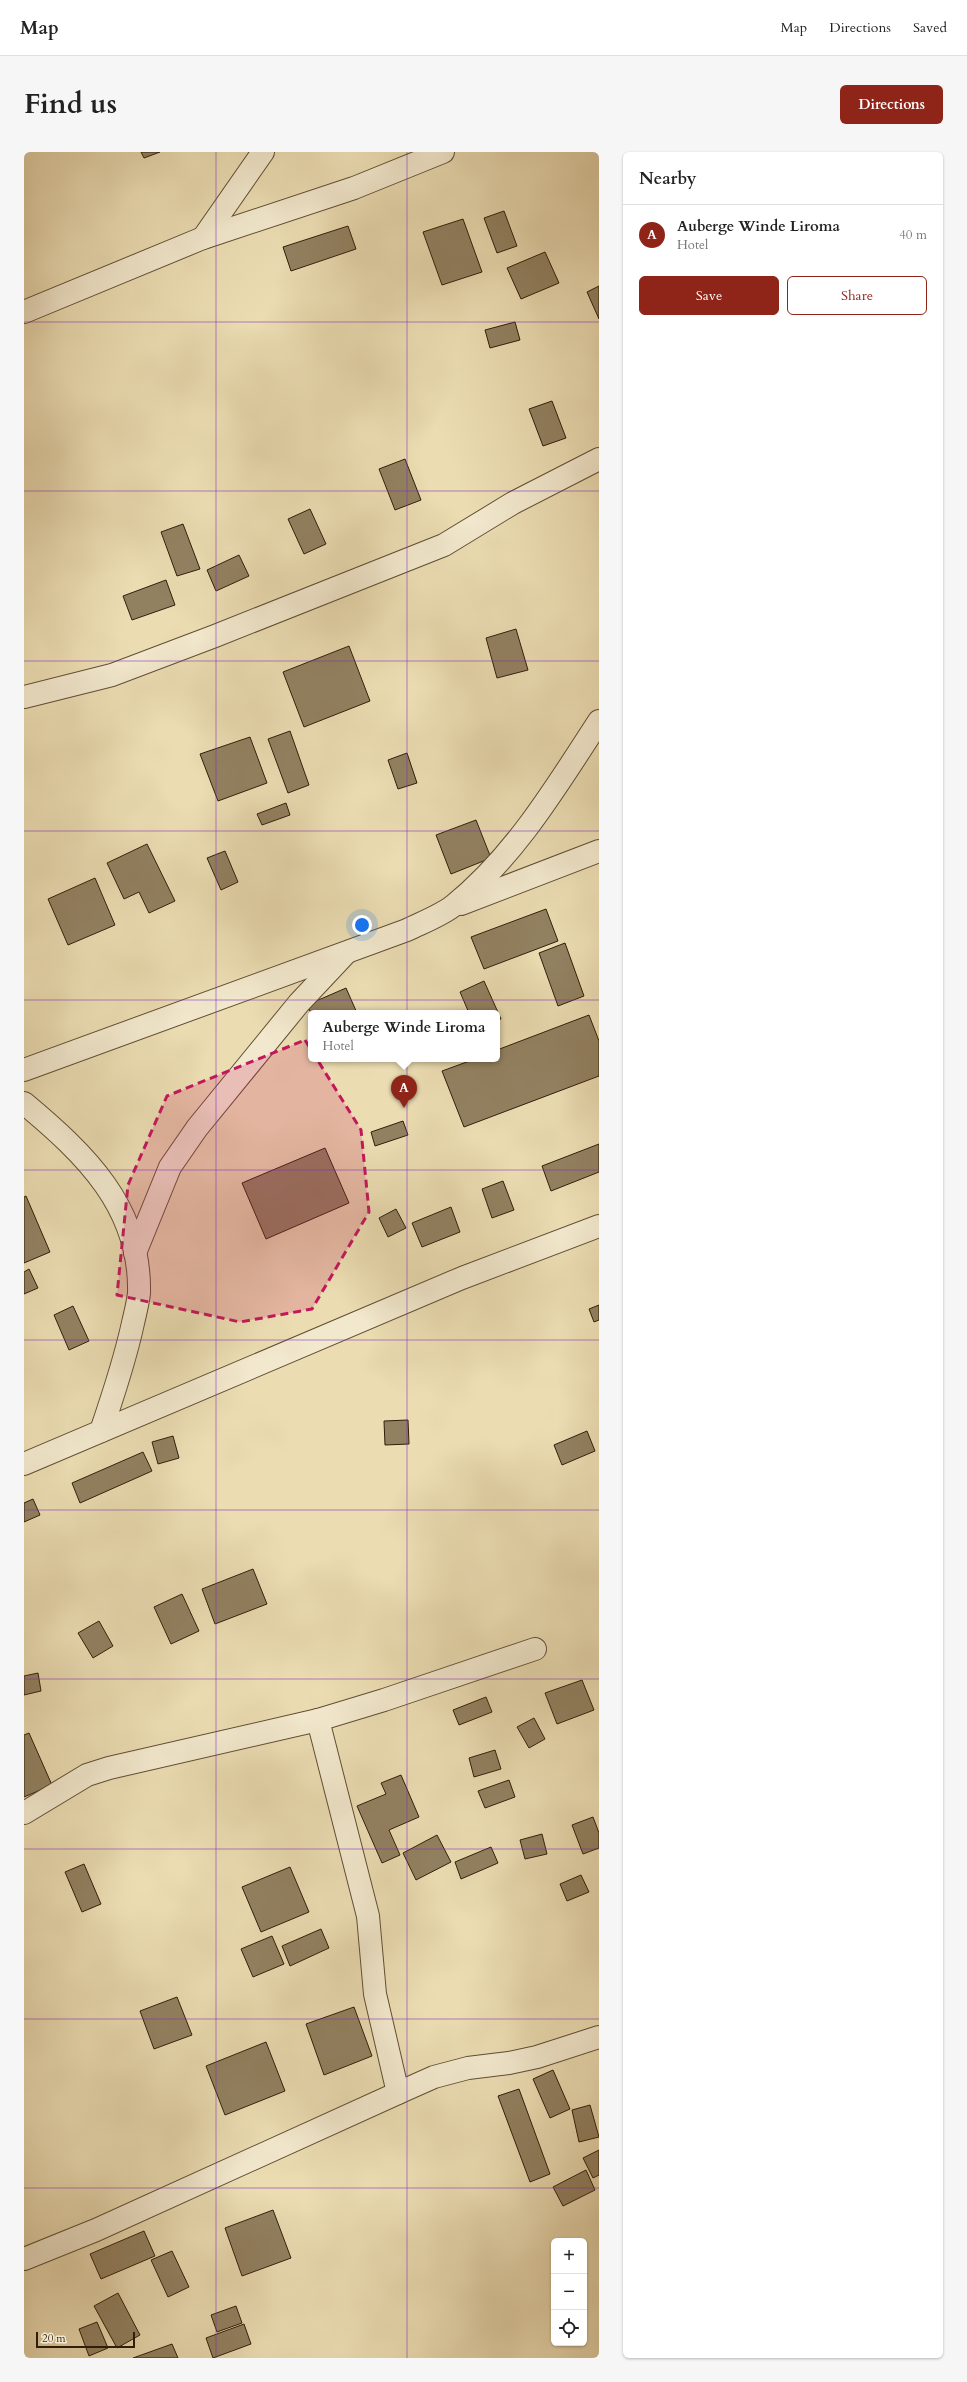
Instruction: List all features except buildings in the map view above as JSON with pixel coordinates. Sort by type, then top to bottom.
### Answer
[{"type":"street","points":[[203,238],[263,152]]},
{"type":"street","points":[[24,312],[203,238],[354,188],[443,152]]},
{"type":"street","points":[[24,697],[112,675],[215,636],[444,545],[513,503],[599,459]]},
{"type":"street","points":[[452,907],[504,857],[537,817],[599,721]]},
{"type":"street","points":[[24,1070],[407,930],[452,907],[599,851]]},
{"type":"street","points":[[135,1253],[170,1167],[197,1128],[299,1003],[349,950]]},
{"type":"street","points":[[24,1103],[65,1137],[91,1165],[120,1205],[135,1253],[139,1294],[126,1356],[101,1432]]},
{"type":"street","points":[[24,1464],[462,1278],[599,1226]]},
{"type":"street","points":[[24,1813],[87,1775],[109,1768],[318,1720],[384,1700],[535,1648]]},
{"type":"street","points":[[318,1720],[368,1916],[374,1994],[398,2093]]},
{"type":"street","points":[[24,2259],[96,2230],[434,2077],[468,2068],[509,2063],[537,2057],[599,2037]]},
{"type":"highlighted area","points":[[305,1040],[361,1130],[369,1212],[312,1309],[240,1322],[117,1295],[128,1185],[167,1096]]},
{"type":"place","name":"Auberge Winde Liroma","points":[[404,1108]]}]
